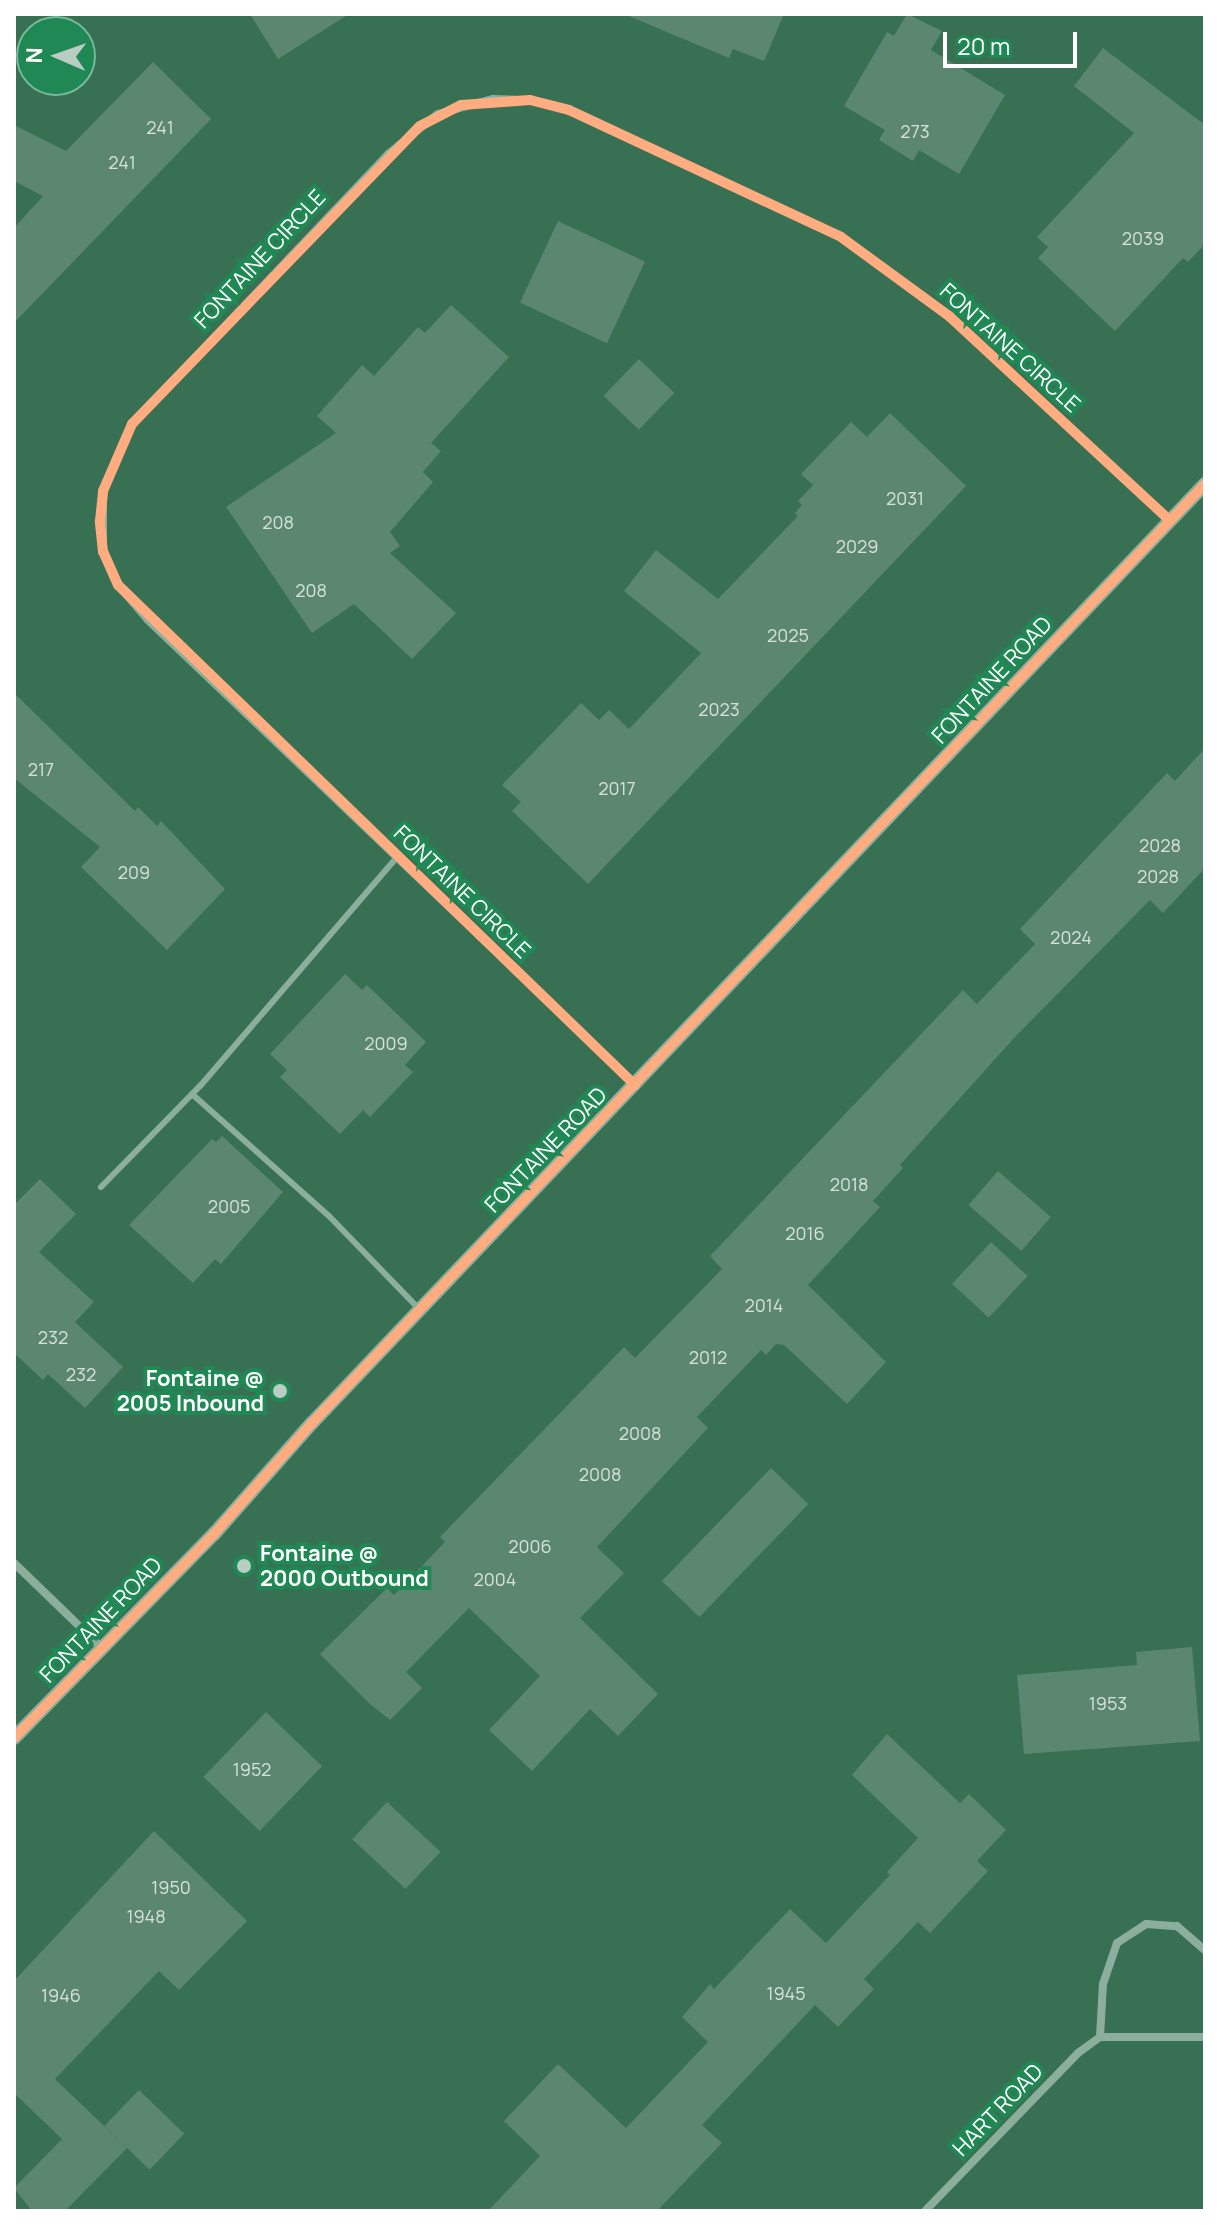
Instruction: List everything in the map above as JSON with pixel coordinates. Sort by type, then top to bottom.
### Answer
[{"type":"street","name":"FONTAINE CIRCLE","points":[[635,1085],[148,620],[118,585],[103,552],[100,521],[103,491],[132,424],[388,154],[438,114],[493,99],[530,100],[569,110],[841,237],[949,316],[1170,521]]},
{"type":"street","name":"FONTAINE ROAD","points":[[14,1738],[1205,484]]},
{"type":"street","points":[[14,1563],[102,1648]]},
{"type":"street","points":[[1205,1950],[1177,1926],[1146,1924],[1117,1943],[1103,1984],[1100,2037],[1205,2037]]},
{"type":"street","name":"HART ROAD","points":[[925,2211],[1100,2037]]},
{"type":"lane","points":[[101,1187],[192,1094],[397,857]]},
{"type":"lane","points":[[192,1094],[329,1216],[420,1310]]},
{"type":"building","points":[[250,14],[349,14],[278,59]]},
{"type":"building","points":[[624,14],[784,14],[764,61],[733,49],[729,58]]},
{"type":"building","points":[[907,14],[942,31],[931,50],[1005,95],[959,174],[919,150],[913,161],[879,140],[885,130],[844,106],[887,32],[894,36]]},
{"type":"building","points":[[1103,48],[1205,125],[1205,244],[1188,262],[1183,258],[1115,331],[1038,258],[1048,247],[1037,237],[1134,133],[1074,86]]},
{"type":"building","points":[[153,62],[211,119],[14,323],[14,228],[43,196],[14,181],[14,125],[66,151]]},
{"type":"building","points":[[558,221],[645,262],[607,343],[520,303]]},
{"type":"building","points":[[451,305],[509,357],[431,443],[441,451],[423,472],[433,482],[390,532],[400,546],[390,553],[456,613],[412,659],[354,604],[312,633],[226,507],[336,433],[317,416],[362,365],[374,376],[418,327],[425,333]]},
{"type":"building","points":[[639,359],[674,393],[639,430],[604,396]]},
{"type":"building","points":[[890,413],[966,486],[588,884],[512,811],[521,802],[502,785],[581,703],[599,720],[609,710],[629,729],[701,653],[624,591],[656,550],[718,599],[798,516],[795,513],[802,505],[798,501],[813,485],[801,474],[851,422],[867,437]]},
{"type":"building","points":[[14,693],[135,811],[138,807],[157,826],[161,821],[225,889],[167,950],[81,867],[100,847],[14,778]]},
{"type":"building","points":[[1205,748],[1205,868],[1163,913],[1150,900],[1014,1038],[900,1165],[903,1168],[873,1201],[880,1207],[808,1285],[886,1362],[847,1404],[784,1345],[776,1344],[766,1355],[761,1350],[697,1417],[708,1428],[597,1547],[624,1573],[580,1618],[658,1694],[618,1736],[590,1709],[532,1771],[489,1730],[540,1676],[469,1608],[406,1672],[422,1688],[390,1720],[370,1704],[320,1654],[387,1588],[394,1595],[445,1542],[440,1537],[624,1347],[635,1358],[722,1269],[710,1256],[963,990],[977,1004],[1035,944],[1020,929],[1167,773],[1175,781]]},
{"type":"building","points":[[345,974],[362,990],[367,985],[426,1042],[405,1065],[413,1072],[370,1117],[363,1110],[340,1134],[280,1077],[287,1070],[270,1054]]},
{"type":"building","points":[[222,1136],[283,1192],[221,1264],[215,1259],[193,1283],[129,1225],[212,1139],[216,1142]]},
{"type":"building","points":[[998,1171],[1051,1217],[1021,1251],[968,1205]]},
{"type":"building","points":[[40,1179],[76,1214],[39,1252],[94,1302],[75,1322],[123,1367],[85,1408],[48,1374],[43,1380],[14,1353],[14,1205]]},
{"type":"building","points":[[991,1242],[1028,1276],[989,1318],[952,1284]]},
{"type":"building","points":[[771,1468],[808,1504],[699,1617],[662,1581]]},
{"type":"building","points":[[1192,1647],[1200,1741],[1024,1754],[1017,1675],[1137,1665],[1136,1652]]},
{"type":"building","points":[[266,1712],[322,1766],[260,1831],[203,1777]]},
{"type":"building","points":[[887,1734],[960,1803],[969,1794],[1006,1830],[977,1861],[988,1871],[930,1933],[918,1922],[864,1979],[874,1989],[838,2027],[815,2005],[702,2125],[722,2143],[657,2211],[488,2211],[540,2156],[504,2121],[558,2064],[626,2128],[708,2042],[682,2017],[710,1984],[714,1989],[790,1909],[826,1943],[890,1875],[887,1872],[918,1838],[852,1775]]},
{"type":"building","points":[[387,1802],[440,1852],[406,1889],[352,1839]]},
{"type":"building","points":[[154,1831],[247,1921],[179,1990],[159,1971],[55,2079],[127,2148],[65,2211],[32,2211],[14,2188],[62,2139],[14,2093],[14,1981]]},
{"type":"building","points":[[139,2090],[184,2134],[150,2170],[104,2126]]},
{"type":"cycle path","points":[[635,1085],[118,585],[103,552],[100,521],[103,491],[132,424],[420,126],[461,105],[530,100],[569,110],[841,237],[949,316],[1170,521]]},
{"type":"cycle path","points":[[14,1738],[214,1534],[312,1423],[1205,484]]},
{"type":"place","name":"Fontaine @ 2005 Inbound","points":[[280,1391]]},
{"type":"place","name":"Fontaine @ 2000 Outbound","points":[[244,1566]]}]
